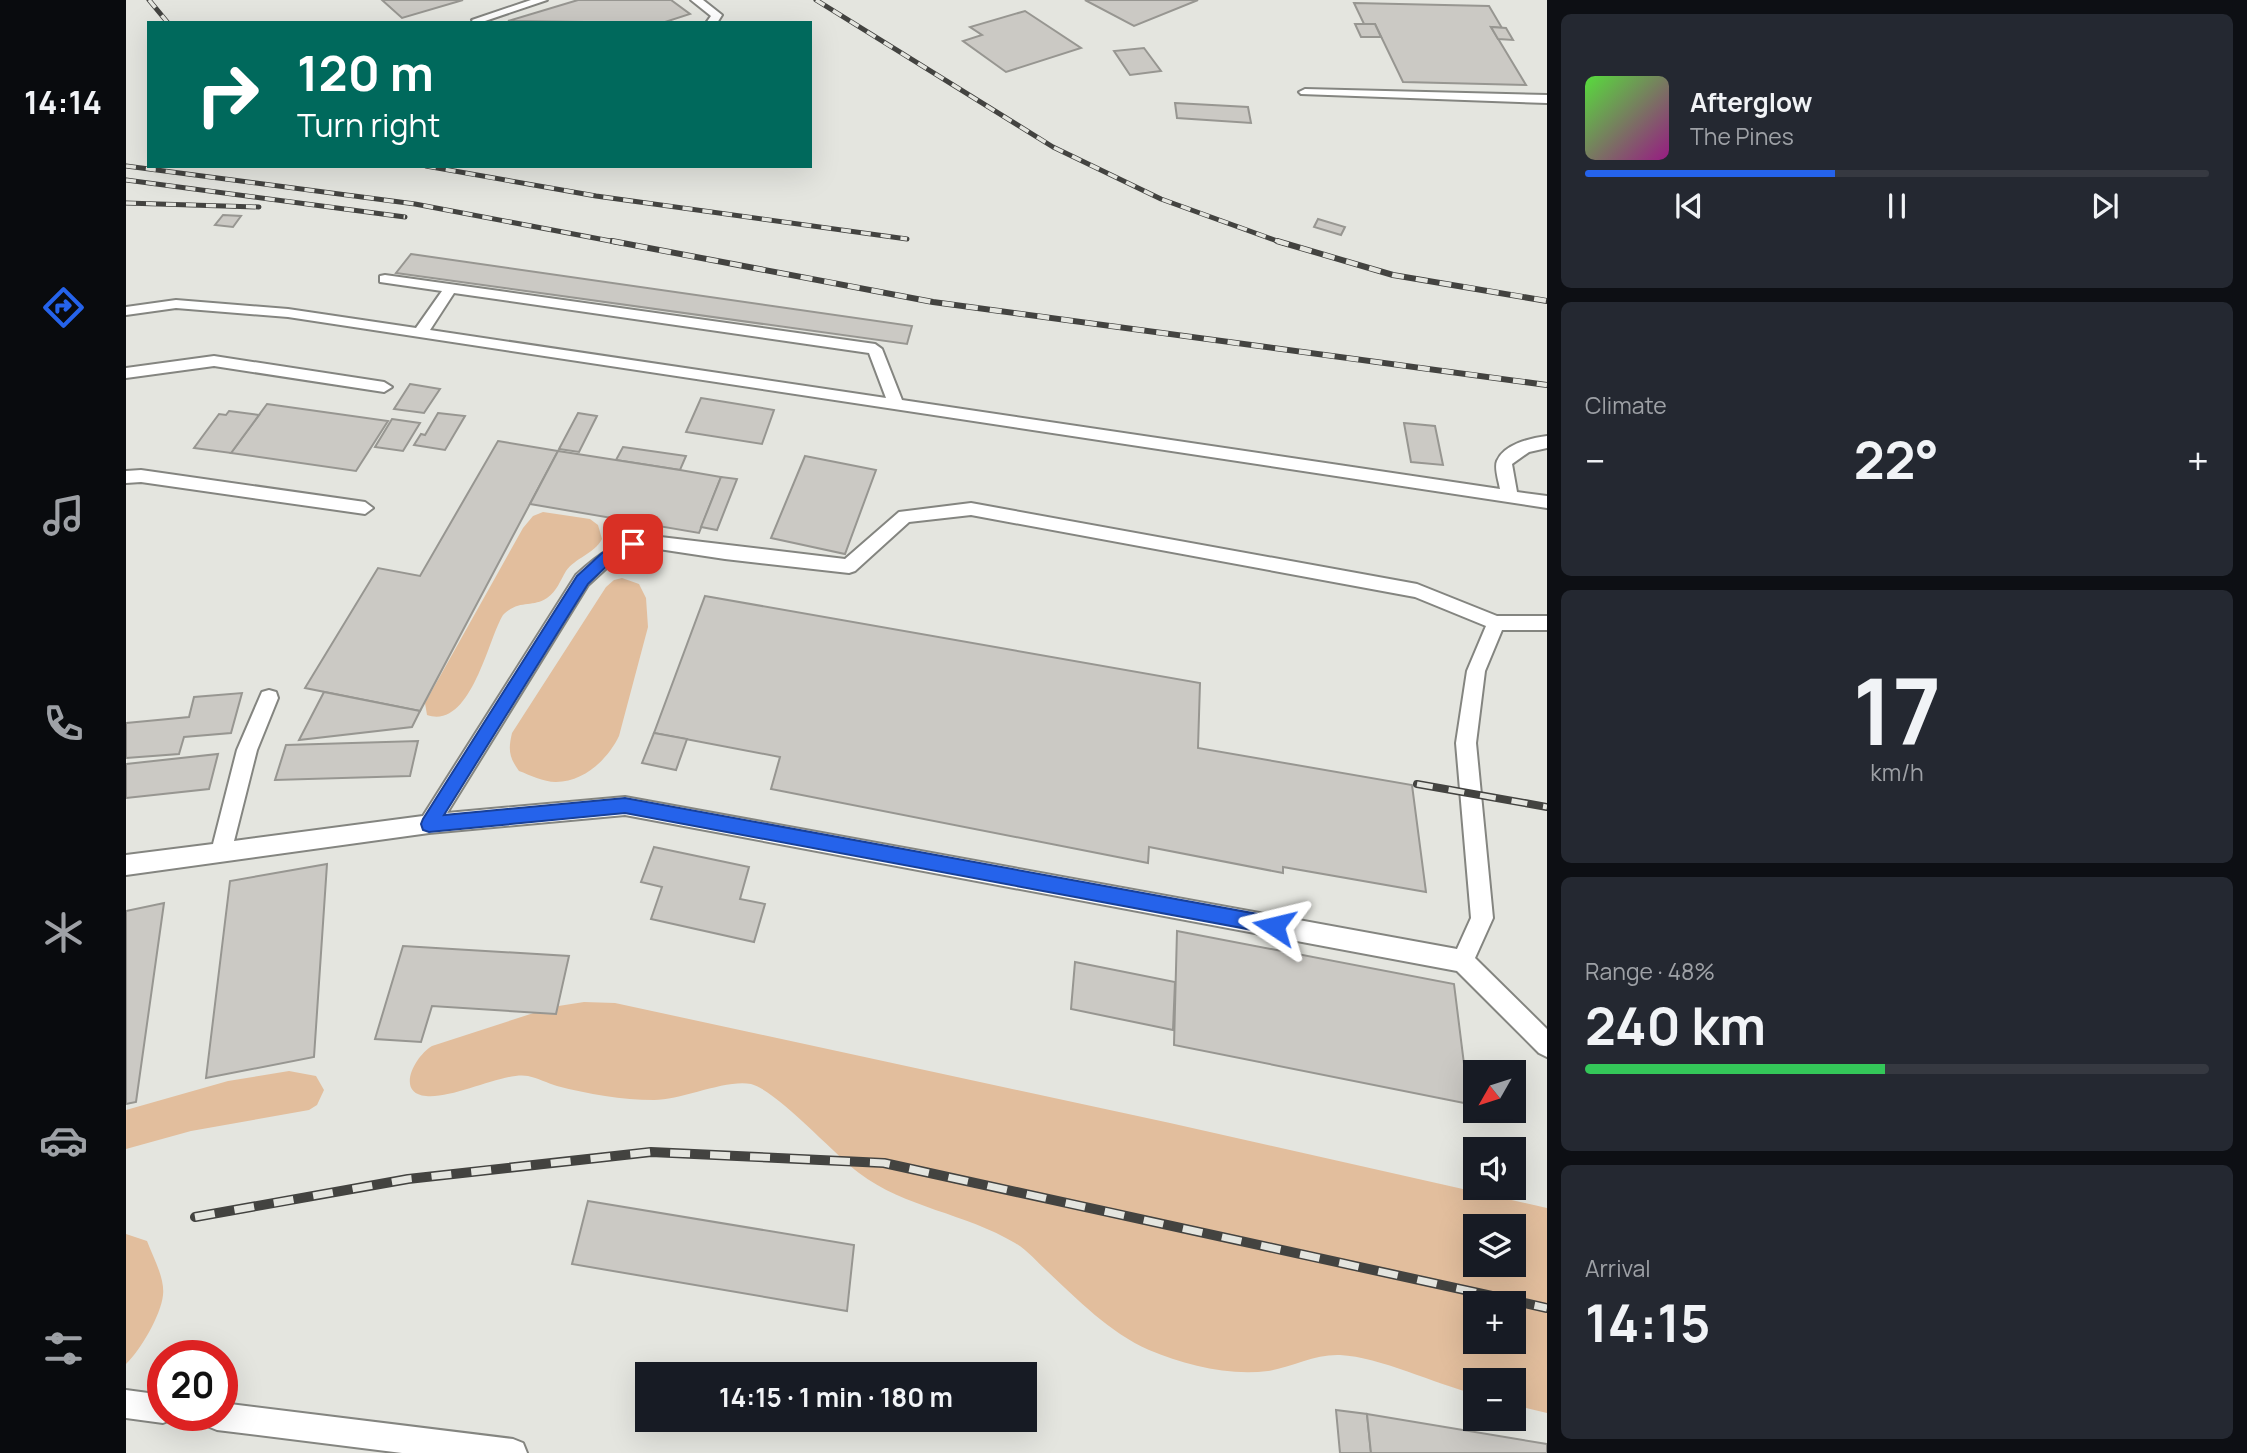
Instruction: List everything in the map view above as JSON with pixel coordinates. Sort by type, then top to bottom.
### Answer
[{"type":"lane","points":[[478,21],[542,0]]},
{"type":"lane","points":[[696,0],[717,15],[712,21]]},
{"type":"lane","points":[[1305,92],[1547,99]]},
{"type":"lane","points":[[385,279],[876,349],[896,405]]},
{"type":"lane","points":[[420,332],[451,288]]},
{"type":"lane","points":[[126,311],[176,304],[288,313],[1547,502]]},
{"type":"lane","points":[[126,373],[214,361],[384,387]]},
{"type":"lane","points":[[1510,497],[1504,463],[1514,452],[1536,443],[1547,442]]},
{"type":"lane","points":[[126,477],[141,476],[365,508]]},
{"type":"lane","points":[[429,824],[582,580],[607,557],[633,544],[652,541],[725,553],[849,566],[905,516],[971,509],[1417,591],[1496,623],[1547,623]]},
{"type":"lane","points":[[1463,961],[1482,918],[1466,743],[1476,671],[1496,623]]},
{"type":"lane","points":[[221,852],[247,750],[269,698]]},
{"type":"lane","points":[[126,864],[429,824],[625,806],[1463,961],[1547,1045]]},
{"type":"lane","points":[[126,1404],[147,1407]]},
{"type":"lane","points":[[238,1419],[513,1453]]},
{"type":"shaded area","points":[[543,512],[590,519],[598,525],[602,539],[566,571],[556,589],[547,598],[520,605],[503,615],[476,680],[466,696],[455,709],[442,716],[427,715],[425,703],[523,528],[533,516]]},
{"type":"shaded area","points":[[622,578],[639,584],[646,598],[648,627],[619,736],[602,761],[576,778],[551,782],[519,771],[510,753],[512,733],[606,587],[614,580]]},
{"type":"shaded area","points":[[584,1002],[615,1003],[1463,1189],[1463,1200],[1512,1200],[1547,1208],[1547,1413],[1526,1408],[1526,1368],[1463,1368],[1463,1390],[1390,1366],[1340,1355],[1268,1371],[1222,1371],[1192,1365],[1134,1343],[1095,1315],[1019,1246],[976,1224],[915,1203],[877,1185],[848,1164],[775,1098],[751,1084],[729,1084],[654,1100],[593,1094],[528,1076],[518,1076],[438,1096],[426,1096],[411,1088],[410,1081],[414,1065],[432,1046],[552,1007]]},
{"type":"shaded area","points":[[289,1071],[316,1076],[324,1090],[317,1105],[309,1110],[191,1131],[126,1149],[126,1110],[228,1081]]},
{"type":"shaded area","points":[[126,1234],[147,1241],[160,1275],[163,1295],[149,1332],[126,1364]]},
{"type":"building","points":[[382,0],[463,0],[402,18]]},
{"type":"building","points":[[578,0],[671,0],[690,14],[668,21],[508,21]]},
{"type":"building","points":[[1085,0],[1198,0],[1134,26]]},
{"type":"building","points":[[1354,3],[1489,6],[1502,28],[1491,27],[1526,85],[1403,82],[1375,24],[1364,24]]},
{"type":"building","points":[[1025,11],[1081,48],[1006,72],[963,41],[982,35],[970,27]]},
{"type":"building","points":[[1355,24],[1375,24],[1381,37],[1361,37]]},
{"type":"building","points":[[1491,27],[1506,28],[1513,40],[1498,39]]},
{"type":"building","points":[[1144,48],[1161,71],[1130,75],[1114,51]]},
{"type":"building","points":[[1175,103],[1248,107],[1251,123],[1177,118]]},
{"type":"building","points":[[223,215],[241,216],[233,227],[215,225]]},
{"type":"building","points":[[1318,219],[1345,227],[1341,235],[1314,227]]},
{"type":"building","points":[[411,254],[912,326],[907,344],[396,273]]},
{"type":"building","points":[[410,384],[440,389],[424,413],[394,409]]},
{"type":"building","points":[[701,398],[774,410],[762,444],[686,432]]},
{"type":"building","points":[[267,404],[388,421],[356,471],[231,453]]},
{"type":"building","points":[[229,411],[259,415],[231,453],[194,448],[219,414],[226,415]]},
{"type":"building","points":[[438,413],[465,416],[445,450],[414,445],[421,434],[425,435]]},
{"type":"building","points":[[578,413],[597,416],[579,452],[559,449]]},
{"type":"building","points":[[392,419],[420,423],[403,451],[375,447]]},
{"type":"building","points":[[1404,423],[1435,426],[1443,465],[1411,462]]},
{"type":"building","points":[[498,441],[558,451],[420,711],[305,688],[378,568],[420,576]]},
{"type":"building","points":[[623,447],[686,456],[680,470],[616,460]]},
{"type":"building","points":[[558,451],[721,477],[699,533],[530,504]]},
{"type":"building","points":[[805,456],[876,470],[845,554],[771,538]]},
{"type":"building","points":[[721,477],[737,479],[717,530],[701,527]]},
{"type":"building","points":[[705,596],[1200,683],[1198,748],[1412,785],[1426,892],[1283,867],[1283,873],[1149,847],[1148,863],[771,789],[780,757],[654,733]]},
{"type":"building","points":[[324,692],[420,711],[412,727],[299,740]]},
{"type":"building","points":[[242,693],[231,733],[184,737],[179,754],[126,758],[126,723],[189,717],[194,697]]},
{"type":"building","points":[[654,733],[687,739],[676,770],[642,763]]},
{"type":"building","points":[[418,741],[410,776],[275,780],[286,745]]},
{"type":"building","points":[[218,754],[209,789],[126,798],[126,764]]},
{"type":"building","points":[[654,847],[749,867],[740,899],[765,904],[754,942],[651,919],[662,887],[641,882]]},
{"type":"building","points":[[327,864],[314,1057],[206,1078],[230,881]]},
{"type":"building","points":[[164,903],[136,1102],[126,1104],[126,911]]},
{"type":"building","points":[[1177,931],[1454,984],[1464,1060],[1463,1103],[1174,1045]]},
{"type":"building","points":[[403,946],[569,956],[556,1014],[432,1006],[421,1042],[375,1039]]},
{"type":"building","points":[[1075,962],[1175,982],[1173,1030],[1071,1009]]},
{"type":"building","points":[[588,1201],[854,1245],[847,1311],[572,1264]]},
{"type":"building","points":[[1336,1410],[1367,1414],[1371,1453],[1340,1453]]},
{"type":"building","points":[[1367,1414],[1547,1444],[1547,1453],[1371,1453]]},
{"type":"railway","points":[[149,0],[166,21]]},
{"type":"railway","points":[[816,0],[1053,147],[1161,199],[1279,242]]},
{"type":"railway","points":[[126,166],[415,204],[621,243]]},
{"type":"railway","points":[[437,168],[596,196],[907,239]]},
{"type":"railway","points":[[126,180],[405,217]]},
{"type":"railway","points":[[126,203],[259,207]]},
{"type":"railway","points":[[612,241],[933,302],[1547,385]]},
{"type":"railway","points":[[1279,242],[1393,275],[1547,301]]},
{"type":"railway","points":[[1417,784],[1547,807]]},
{"type":"railway","points":[[195,1217],[408,1179],[651,1152],[884,1163],[1547,1308]]},
{"type":"route","points":[[633,544],[607,557],[582,580],[429,824],[625,806],[1274,926]]}]
